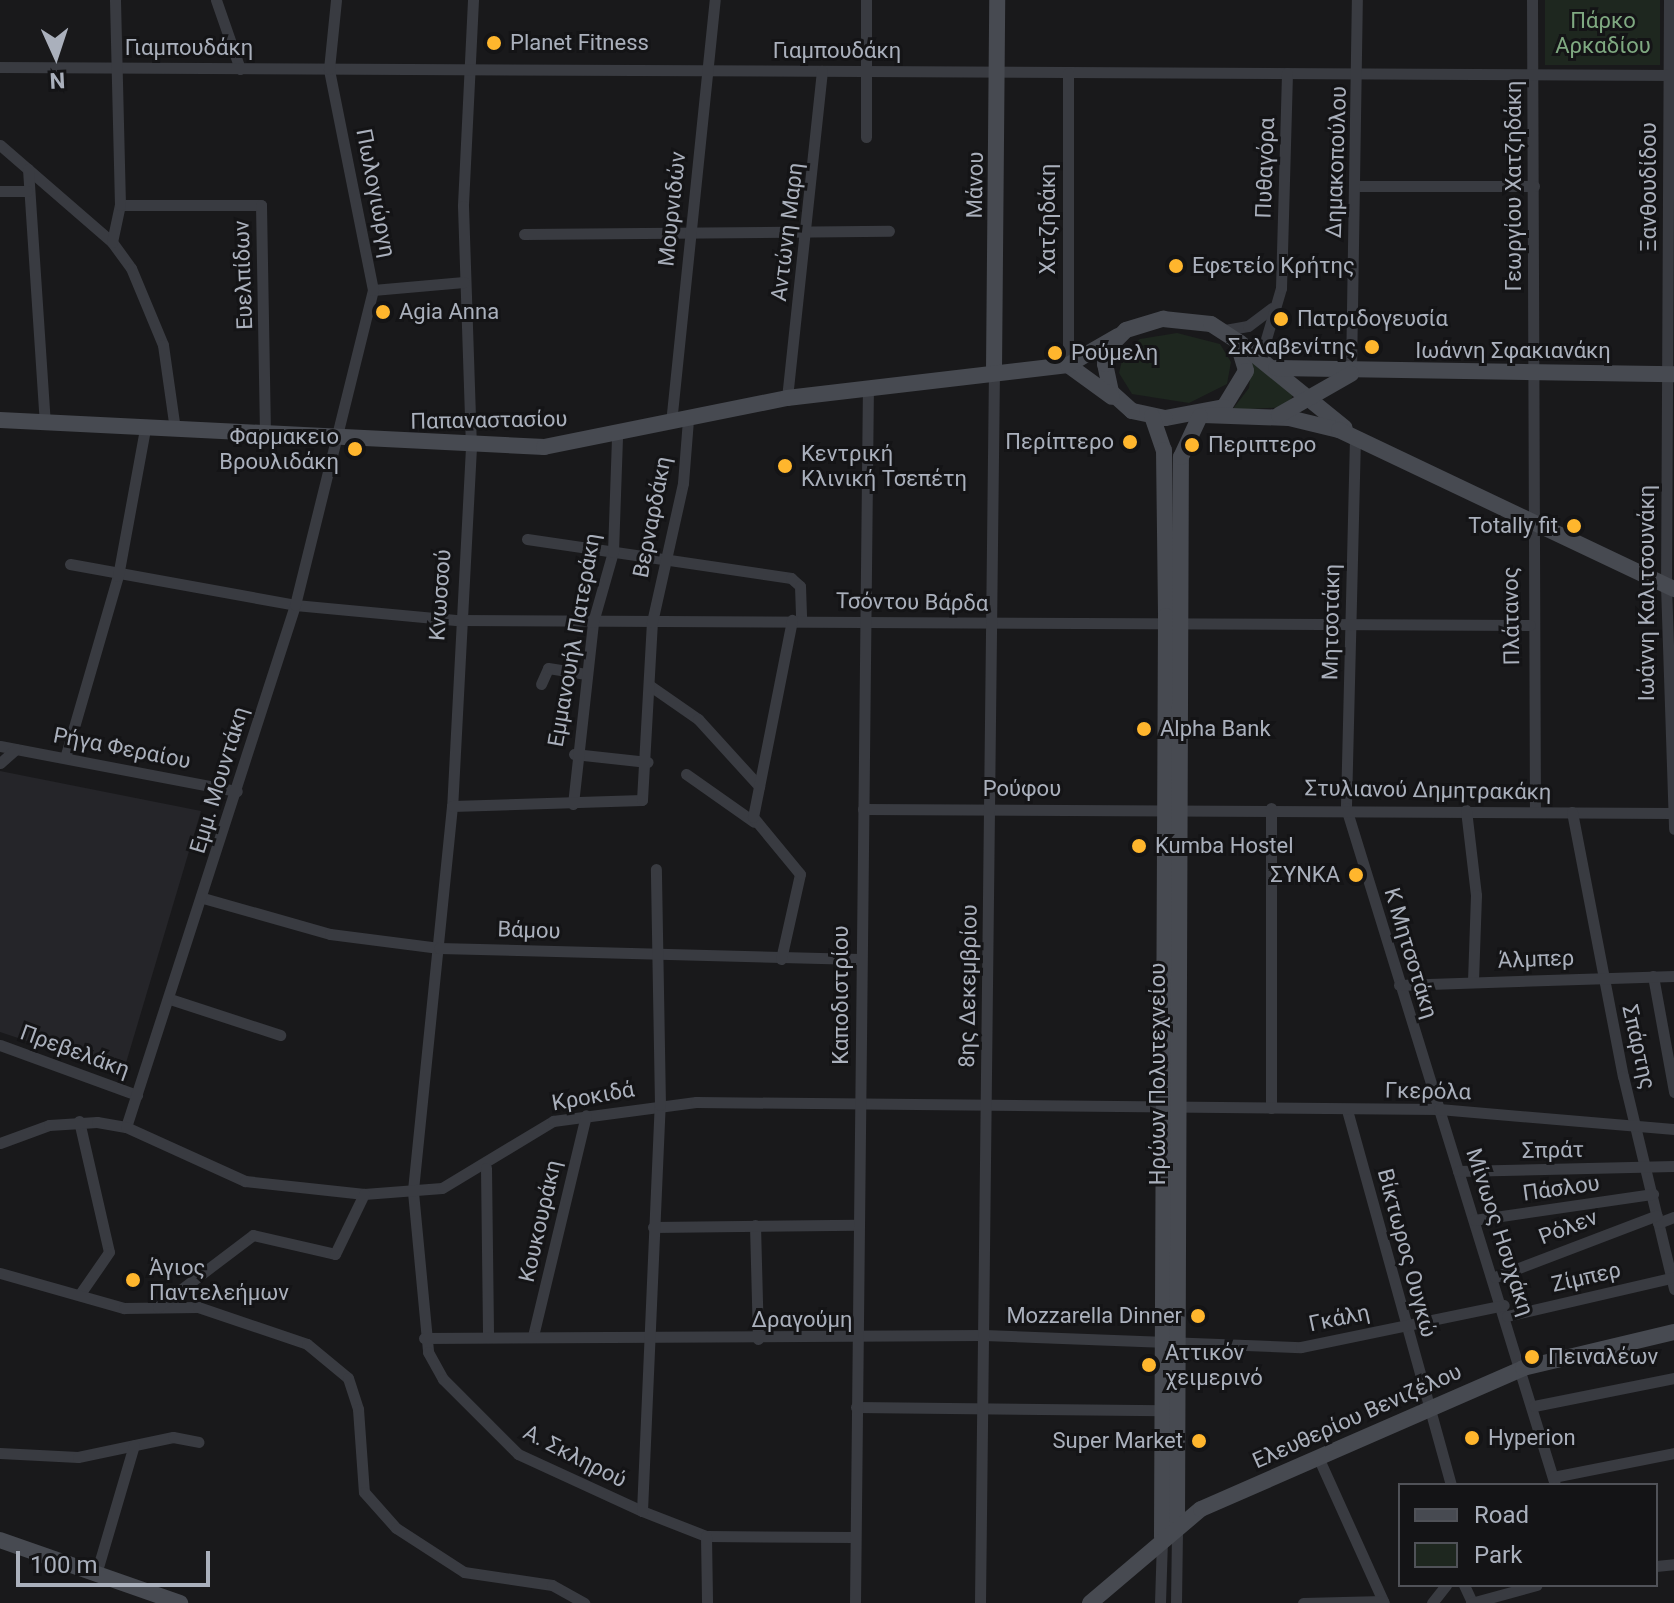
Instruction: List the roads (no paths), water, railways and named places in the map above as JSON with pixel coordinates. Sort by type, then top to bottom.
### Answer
[{"type":"main road","name":"Μάνου","points":[[994,370],[997,0]]},
{"type":"main road","points":[[1116,400],[1105,364],[1118,336],[1177,319],[1231,336],[1276,368],[1355,437]]},
{"type":"main road","name":"Παπαναστασίου","points":[[0,420],[471,447],[617,436],[787,398],[994,370],[1068,365],[1118,336]]},
{"type":"main road","points":[[1174,624],[1183,443],[1201,416],[1239,392],[1246,371],[1231,336]]},
{"type":"main road","points":[[1068,365],[1116,400],[1152,416],[1274,417],[1355,437],[1670,587]]},
{"type":"main road","name":"Ιωάννη Σφακιανάκη","points":[[1276,368],[1351,374],[1671,374]]},
{"type":"main road","points":[[1274,417],[1314,400],[1351,374]]},
{"type":"main road","points":[[1152,416],[1165,457],[1174,624]]},
{"type":"main road","name":"Ηρώων Πολυτεχνείου","points":[[1174,624],[1172,1342],[1177,1524]]},
{"type":"main road","name":"Ελευθερίου Βενιζέλου","points":[[1090,1603],[1177,1524],[1318,1457],[1427,1407],[1523,1368],[1674,1332]]},
{"type":"main road","points":[[1162,1537],[1164,1410],[1172,1342]]},
{"type":"main road","points":[[0,1540],[180,1603]]},
{"type":"street","points":[[112,242],[120,205],[115,0]]},
{"type":"street","points":[[216,0],[240,69]]},
{"type":"street","name":"Πωλογιώργη","points":[[336,0],[329,69],[373,290],[337,440]]},
{"type":"street","name":"Κνωσσού","points":[[413,1192],[452,806],[458,620],[471,447],[464,282],[465,70],[473,0]]},
{"type":"street","name":"Μουρνιδών","points":[[680,421],[689,233],[715,0]]},
{"type":"street","points":[[866,0],[866,137]]},
{"type":"street","name":"Δημακοπούλου","points":[[1351,374],[1357,0]]},
{"type":"street","name":"Γεωργίου Χατζηδάκη","points":[[1532,0],[1535,373]]},
{"type":"street","name":"Ξανθουδίδου","points":[[1669,0],[1671,374]]},
{"type":"street","name":"Γιαμπουδάκη","points":[[0,67],[1671,75]]},
{"type":"street","name":"Αντώνη Μαρη","points":[[787,398],[807,235],[822,71]]},
{"type":"street","name":"Χατζηδάκη","points":[[1068,73],[1068,365]]},
{"type":"street","name":"Πυθαγόρα","points":[[1261,356],[1276,305],[1287,73]]},
{"type":"street","points":[[0,145],[112,242],[155,318],[175,429]]},
{"type":"street","points":[[28,169],[27,191],[45,423]]},
{"type":"street","points":[[1354,186],[1534,186]]},
{"type":"street","points":[[0,191],[27,191]]},
{"type":"street","name":"Ευελπίδων","points":[[120,205],[261,205],[265,437]]},
{"type":"street","points":[[524,234],[807,235],[889,231]]},
{"type":"street","points":[[373,290],[464,282]]},
{"type":"street","points":[[1231,336],[1276,305]]},
{"type":"street","name":"8ης Δεκεμβρίου","points":[[980,1603],[988,1409],[984,1335],[994,370]]},
{"type":"street","name":"Πλάτανος","points":[[1535,373],[1530,519],[1535,811]]},
{"type":"street","name":"Ιωάννη Καλιτσουνάκη","points":[[1671,374],[1671,813],[1674,829]]},
{"type":"street","name":"Καποδιστρίου","points":[[855,1603],[868,387]]},
{"type":"street","name":"Βερναρδάκη","points":[[573,804],[639,802],[648,762],[652,622],[662,562],[683,483],[680,421]]},
{"type":"street","points":[[65,758],[118,576],[145,429]]},
{"type":"street","name":"Εμμανουήλ Πατεράκη","points":[[573,804],[574,754],[593,622],[613,552],[617,436]]},
{"type":"street","name":"Μητσοτάκη","points":[[1346,808],[1355,437]]},
{"type":"street","name":"Εμμ. Μουντάκη","points":[[126,1127],[203,898],[295,605],[337,440]]},
{"type":"street","points":[[527,539],[662,562],[791,578],[800,586],[796,620],[759,786],[754,822]]},
{"type":"street","name":"Τσόντου Βάρδα","points":[[70,564],[118,576],[295,605],[458,620],[652,622],[864,618],[990,623],[1530,625]]},
{"type":"street","points":[[541,684],[548,668],[585,674]]},
{"type":"street","points":[[649,685],[698,719],[759,786]]},
{"type":"street","name":"Ρήγα Φεραίου","points":[[0,746],[237,791]]},
{"type":"street","points":[[0,763],[16,749]]},
{"type":"street","points":[[574,754],[648,762]]},
{"type":"street","points":[[686,774],[754,822],[800,874],[781,959]]},
{"type":"street","points":[[452,806],[573,804]]},
{"type":"street","points":[[1271,808],[1271,1108]]},
{"type":"street","name":"Κ Μητσοτάκη","points":[[1346,808],[1439,1109]]},
{"type":"street","name":"Ρούφου","points":[[863,809],[1174,809]]},
{"type":"street","name":"Στυλιανού Δημητρακάκη","points":[[1174,809],[1671,813]]},
{"type":"street","points":[[1466,810],[1476,895],[1473,981]]},
{"type":"street","name":"Σπάρτης","points":[[1572,812],[1602,978],[1673,1281]]},
{"type":"street","points":[[642,1511],[647,1340],[660,1105],[655,954],[656,869]]},
{"type":"street","name":"Βάμου","points":[[203,898],[330,934],[439,948],[860,959]]},
{"type":"street","points":[[1653,976],[1669,1033],[1674,1092]]},
{"type":"street","name":"Άλμπερ","points":[[1399,985],[1674,976]]},
{"type":"street","points":[[170,999],[280,1035]]},
{"type":"street","name":"Πρεβελάκη","points":[[0,1045],[137,1095]]},
{"type":"street","name":"Κροκιδά","points":[[0,1143],[79,1121],[126,1127],[245,1181],[364,1194],[413,1192],[486,1168],[553,1121],[660,1105],[1172,1107]]},
{"type":"street","name":"Γκερόλα","points":[[1172,1107],[1439,1109],[1674,1129]]},
{"type":"street","name":"Μίνωος Ησυχάκη","points":[[1439,1109],[1506,1310],[1554,1481]]},
{"type":"street","name":"Βίκτωρος Ουγκώ","points":[[1347,1110],[1450,1483]]},
{"type":"street","name":"Κουκουράκη","points":[[533,1336],[586,1115]]},
{"type":"street","points":[[79,1121],[109,1252],[80,1294]]},
{"type":"street","name":"Σπράτ","points":[[1458,1171],[1648,1170],[1674,1166]]},
{"type":"street","points":[[486,1168],[488,1336]]},
{"type":"street","name":"Α. Σκληρού","points":[[413,1192],[424,1338],[443,1379],[518,1454],[642,1511],[706,1536],[854,1537]]},
{"type":"street","points":[[157,1307],[253,1235],[335,1254],[364,1194]]},
{"type":"street","name":"Πάσλου","points":[[1474,1220],[1653,1194]]},
{"type":"street","name":"Ρόλεν","points":[[1495,1277],[1657,1219],[1674,1217]]},
{"type":"street","points":[[755,1225],[758,1339]]},
{"type":"street","points":[[653,1227],[857,1225]]},
{"type":"street","points":[[0,1273],[124,1308],[157,1307],[230,1315],[326,1354],[353,1391],[364,1492],[396,1528],[464,1572],[552,1585],[584,1603]]},
{"type":"street","name":"Ζίμπερ","points":[[1506,1310],[1673,1281]]},
{"type":"street","name":"Γκάλη","points":[[1172,1342],[1301,1347],[1406,1324],[1506,1310]]},
{"type":"street","name":"Δραγούμη","points":[[424,1338],[533,1336],[647,1340],[858,1340],[984,1335],[1172,1342]]},
{"type":"street","points":[[1534,1406],[1674,1378]]},
{"type":"street","points":[[856,1407],[1164,1410]]},
{"type":"street","points":[[0,1453],[78,1457],[173,1437],[199,1442]]},
{"type":"street","points":[[96,1574],[134,1445]]},
{"type":"street","points":[[1554,1481],[1674,1453]]},
{"type":"street","points":[[1303,1603],[1383,1602],[1318,1457]]},
{"type":"street","points":[[1176,1603],[1177,1524]]},
{"type":"street","points":[[706,1536],[707,1603]]},
{"type":"street","points":[[1160,1603],[1162,1537]]},
{"type":"street","points":[[1432,1603],[1444,1587]]},
{"type":"street","points":[[1471,1603],[1530,1587]]},
{"type":"place","name":"Planet Fitness","points":[[494,43]]},
{"type":"place","name":"Εφετείο Κρήτης","points":[[1176,266]]},
{"type":"place","name":"Agia Anna","points":[[383,312]]},
{"type":"place","name":"Πατριδογευσία","points":[[1281,319]]},
{"type":"place","name":"Σκλαβενίτης","points":[[1372,347]]},
{"type":"place","name":"Ρούμελη","points":[[1055,353]]},
{"type":"place","name":"Περίπτερο","points":[[1130,442]]},
{"type":"place","name":"Περιπτερο","points":[[1192,445]]},
{"type":"place","name":"Φαρμακειο Βρουλιδάκη","points":[[355,449]]},
{"type":"place","name":"Κεντρική Κλινική Τσεπέτη","points":[[785,466]]},
{"type":"place","name":"Totally fit","points":[[1574,526]]},
{"type":"place","name":"Alpha Bank","points":[[1144,729]]},
{"type":"place","name":"Kumba Hostel","points":[[1139,846]]},
{"type":"place","name":"ΣΥΝΚΑ","points":[[1356,875]]},
{"type":"place","name":"Άγιος Παντελεήμων","points":[[133,1280]]},
{"type":"place","name":"Mozzarella Dinner","points":[[1198,1316]]},
{"type":"place","name":"Πειναλέων","points":[[1532,1357]]},
{"type":"place","name":"Αττικόν χειμερινό","points":[[1149,1365]]},
{"type":"place","name":"Hyperion","points":[[1472,1438]]},
{"type":"place","name":"Super Market","points":[[1199,1441]]},
{"type":"park label","name":"Πάρκο Αρκαδίου","points":[[1603,32]]}]
